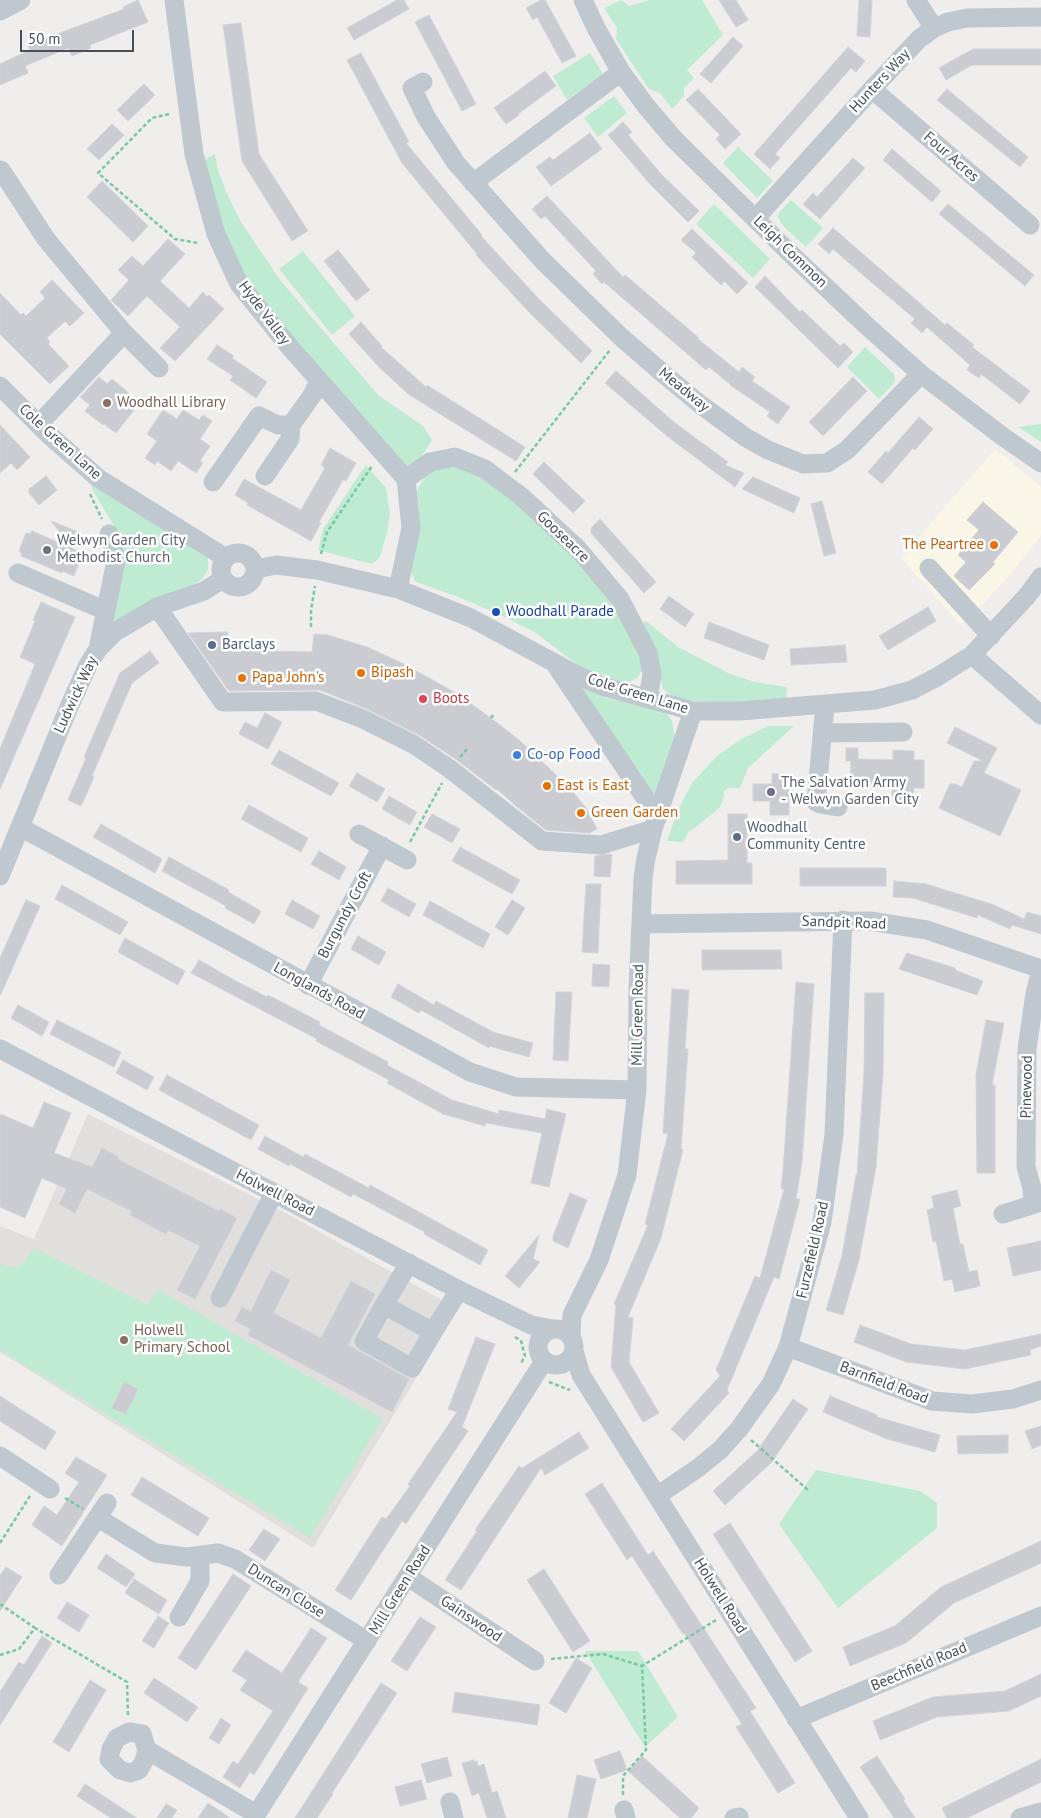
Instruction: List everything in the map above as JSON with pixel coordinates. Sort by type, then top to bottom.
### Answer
[{"type":"street","name":"Hyde Valley","points":[[174,0],[194,154],[216,234],[239,284],[288,345],[406,479]]},
{"type":"street","name":"Leigh Common","points":[[583,0],[596,28],[621,72],[674,139],[868,327],[921,374],[1002,436],[1041,463]]},
{"type":"street","points":[[916,0],[934,28]]},
{"type":"street","points":[[0,11],[18,1]]},
{"type":"street","name":"Hunters Way","points":[[755,219],[872,89],[919,39],[934,28],[948,22],[968,18],[1041,17]]},
{"type":"street","points":[[473,183],[621,72]]},
{"type":"street","name":"Meadway","points":[[423,82],[412,88],[426,117],[456,163],[473,183],[543,260],[620,337],[700,405],[745,437],[768,450],[802,464],[827,463],[847,450],[921,374]]},
{"type":"street","name":"Four Acres","points":[[872,89],[1030,224]]},
{"type":"street","points":[[1,170],[46,239],[124,333],[159,368]]},
{"type":"street","points":[[39,424],[124,333]]},
{"type":"street","points":[[265,476],[290,439],[291,425],[313,394],[319,380]]},
{"type":"street","name":"Cole Green Lane","points":[[0,386],[98,478],[226,558]]},
{"type":"street","points":[[213,482],[259,416],[278,425],[291,425]]},
{"type":"street","name":"Gooseacre","points":[[406,479],[430,462],[455,457],[485,469],[522,497],[578,549],[620,599],[648,653],[652,675],[648,698]]},
{"type":"street","points":[[398,589],[411,528],[406,479]]},
{"type":"street","points":[[98,649],[116,561],[109,534]]},
{"type":"street","points":[[238,552],[250,557],[256,570],[253,579],[245,586],[235,587],[226,582],[223,579],[221,567],[226,558],[238,552]]},
{"type":"street","name":"Cole Green Lane","points":[[256,570],[276,565],[317,570],[398,589],[471,618],[556,665],[602,686],[693,711],[740,711],[825,705],[875,700],[912,690],[972,655],[1027,596],[1041,577]]},
{"type":"street","points":[[928,568],[991,636]]},
{"type":"street","points":[[18,573],[106,611]]},
{"type":"street","name":"Ludwick Way","points":[[0,876],[88,665],[98,649],[115,632],[157,607],[204,591],[223,579]]},
{"type":"street","points":[[157,607],[223,702],[316,702],[363,719],[413,744],[450,769],[542,842],[601,845],[656,823],[556,665]]},
{"type":"street","points":[[972,655],[1041,715]]},
{"type":"street","points":[[825,705],[816,802],[838,807]]},
{"type":"street","name":"Mill Green Road","points":[[255,1816],[408,1577],[550,1369],[566,1362],[571,1357],[563,1336],[599,1260],[626,1175],[638,1090],[638,990],[643,878],[656,823],[693,711]]},
{"type":"street","points":[[823,733],[903,732]]},
{"type":"street","name":"Longlands Road","points":[[20,827],[470,1072],[516,1087],[638,1090]]},
{"type":"street","points":[[359,834],[405,859]]},
{"type":"street","name":"Burgundy Croft","points":[[308,985],[382,846]]},
{"type":"street","name":"Furzefield Road","points":[[657,1496],[706,1462],[739,1429],[771,1384],[788,1346],[822,1222],[834,1134],[843,920]]},
{"type":"street","name":"Sandpit Road","points":[[641,924],[870,921],[927,930],[1041,970]]},
{"type":"street","name":"Pinewood","points":[[1037,1203],[1026,1167],[1027,1049],[1035,994],[1041,970]]},
{"type":"street","name":"Holwell Road","points":[[0,1049],[459,1290],[531,1325],[563,1336],[576,1382],[657,1496],[859,1818]]},
{"type":"street","points":[[220,1298],[274,1193]]},
{"type":"street","points":[[1003,1214],[1037,1203]]},
{"type":"street","points":[[409,1263],[364,1341],[412,1368],[459,1290]]},
{"type":"street","points":[[384,1305],[433,1332]]},
{"type":"street","points":[[563,1336],[547,1331],[539,1340],[538,1349],[550,1369],[576,1382]]},
{"type":"street","name":"Barnfield Road","points":[[788,1346],[932,1401],[972,1404],[1013,1399],[1041,1390]]},
{"type":"street","points":[[0,1456],[45,1485]]},
{"type":"street","points":[[59,1575],[102,1511]]},
{"type":"street","name":"Duncan Close","points":[[102,1511],[154,1553],[187,1557],[218,1553],[235,1559],[367,1642]]},
{"type":"street","points":[[179,1617],[200,1581],[200,1556]]},
{"type":"street","name":"Gainswood","points":[[408,1577],[535,1661]]},
{"type":"street","name":"Beechfield Road","points":[[796,1719],[1041,1616]]},
{"type":"street","points":[[129,1732],[142,1734],[147,1750],[139,1770],[130,1774],[120,1770],[109,1759],[111,1749],[117,1738],[129,1732]]},
{"type":"street","points":[[147,1750],[255,1816]]},
{"type":"street","points":[[1020,1818],[1041,1812]]},
{"type":"path","points":[[169,114],[152,118],[98,173],[176,240],[198,243]]},
{"type":"path","points":[[505,485],[620,337]]},
{"type":"path","points":[[311,627],[311,610],[317,570],[327,532],[381,452]]},
{"type":"path","points":[[405,859],[450,769],[467,749]]},
{"type":"path","points":[[513,1336],[521,1341],[525,1356],[521,1363]]},
{"type":"path","points":[[550,1369],[576,1382]]},
{"type":"path","points":[[739,1429],[808,1490]]},
{"type":"path","points":[[0,1543],[45,1485],[102,1511]]},
{"type":"path","points":[[0,1604],[35,1628],[127,1682],[129,1732]]},
{"type":"path","points":[[535,1661],[602,1654],[642,1666],[730,1611]]},
{"type":"path","points":[[0,1655],[19,1649],[35,1628]]},
{"type":"path","points":[[625,1814],[623,1776],[646,1750],[642,1666]]},
{"type":"shaded area","points":[[995,449],[1041,487],[1041,535],[1011,574],[977,610],[960,624],[901,558]]},
{"type":"shaded area","name":"Holwell Primary School","points":[[88,1114],[282,1211],[458,1309],[313,1548],[0,1352],[0,1226],[34,1239]]},
{"type":"green space","points":[[621,0],[629,6],[650,0],[702,0],[723,35],[687,70],[694,78],[684,88],[684,96],[672,109],[660,93],[649,89],[616,39],[617,28],[604,8]]},
{"type":"green space","points":[[590,53],[603,74],[567,100],[553,76]]},
{"type":"green space","points":[[614,96],[627,113],[598,137],[584,118]]},
{"type":"green space","points":[[738,147],[773,181],[757,198],[723,163]]},
{"type":"green space","points":[[215,154],[218,171],[241,222],[280,280],[378,395],[423,426],[432,440],[421,457],[406,470],[244,280],[221,230],[200,162]]},
{"type":"green space","points":[[791,200],[823,228],[806,247],[783,226],[778,217],[779,213]]},
{"type":"green space","points":[[714,204],[770,259],[753,278],[696,224]]},
{"type":"green space","points":[[303,251],[355,316],[332,335],[279,269]]},
{"type":"green space","points":[[865,347],[894,374],[895,380],[893,384],[879,399],[847,367]]},
{"type":"green space","points":[[1041,424],[1041,442],[1018,427]]},
{"type":"green space","points":[[460,464],[480,472],[531,511],[621,610],[643,657],[643,668],[638,677],[627,684],[579,666],[536,633],[503,616],[456,596],[416,582],[410,571],[419,520],[417,491],[424,478],[433,470]]},
{"type":"green space","points":[[366,465],[386,488],[390,514],[380,557],[372,564],[318,550],[323,529]]},
{"type":"green space","points":[[92,485],[208,557],[208,570],[202,579],[190,587],[113,623],[116,529],[92,489]]},
{"type":"green space","points":[[646,621],[678,647],[730,674],[755,682],[787,687],[786,700],[736,704],[676,698],[663,689],[654,653],[641,626]]},
{"type":"green space","points":[[574,684],[608,698],[665,712],[672,721],[675,738],[654,803]]},
{"type":"green space","points":[[768,726],[794,726],[748,768],[740,788],[728,788],[724,791],[720,807],[689,831],[684,841],[667,841],[677,812],[692,783],[717,756],[743,738]]},
{"type":"green space","points":[[34,1248],[148,1305],[158,1290],[383,1419],[310,1538],[0,1350],[0,1264],[16,1268],[23,1263]]},
{"type":"green space","points":[[816,1470],[920,1491],[937,1503],[937,1528],[838,1608],[779,1524]]},
{"type":"green space","points":[[585,1651],[638,1651],[678,1717],[645,1747]]},
{"type":"building","points":[[138,0],[148,22],[90,45],[91,48],[72,56],[68,48],[25,66],[28,73],[0,85],[0,64],[30,50],[28,45],[124,9],[123,7]]},
{"type":"building","points":[[397,0],[404,0],[409,9],[354,40],[347,28]]},
{"type":"building","points":[[541,0],[545,0],[576,56],[562,63],[537,17],[533,20],[526,8]]},
{"type":"building","points":[[719,0],[736,0],[748,20],[736,27]]},
{"type":"building","points":[[859,0],[872,0],[870,37],[857,36]]},
{"type":"building","points":[[429,15],[476,104],[462,111],[415,22]]},
{"type":"building","points":[[241,23],[259,154],[308,231],[292,241],[242,161],[223,25]]},
{"type":"building","points":[[733,37],[743,46],[711,83],[700,74]]},
{"type":"building","points":[[848,47],[865,61],[856,72],[851,68],[775,154],[780,158],[770,169],[754,154]]},
{"type":"building","points":[[973,49],[1041,49],[1041,65],[972,65],[946,80],[939,68]]},
{"type":"building","points":[[361,53],[409,142],[406,143],[481,236],[536,296],[592,351],[581,363],[529,312],[476,255],[402,163],[347,60]]},
{"type":"building","points":[[545,71],[556,86],[506,124],[494,108]]},
{"type":"building","points":[[144,84],[155,95],[128,121],[117,110]]},
{"type":"building","points":[[698,89],[741,134],[725,149],[716,139],[720,135],[686,100]]},
{"type":"building","points":[[947,89],[1028,157],[1020,167],[937,100]]},
{"type":"building","points":[[623,122],[632,132],[628,135],[662,175],[699,211],[688,222],[650,184],[608,135]]},
{"type":"building","points":[[112,124],[124,135],[99,160],[87,149]]},
{"type":"building","points":[[590,133],[602,149],[551,186],[536,167],[550,157],[553,160]]},
{"type":"building","points":[[892,149],[941,191],[932,202],[883,160]]},
{"type":"building","points":[[853,158],[865,168],[820,219],[803,204],[813,193],[817,197]]},
{"type":"building","points":[[102,181],[148,226],[133,242],[87,197]]},
{"type":"building","points":[[547,196],[623,277],[625,275],[739,372],[742,367],[755,377],[752,381],[790,407],[778,424],[767,416],[770,412],[730,385],[709,367],[706,370],[604,282],[602,284],[593,274],[596,271],[545,216],[541,219],[532,209]]},
{"type":"building","points":[[948,204],[1034,275],[1025,286],[939,214]]},
{"type":"building","points":[[833,228],[945,325],[947,323],[974,345],[972,347],[1030,391],[1020,404],[981,374],[979,378],[967,370],[970,365],[927,327],[922,333],[911,323],[915,319],[833,249],[829,254],[818,244]]},
{"type":"building","points":[[692,229],[748,283],[737,294],[724,281],[721,285],[692,257],[696,253],[681,240]]},
{"type":"building","points":[[168,239],[185,254],[160,281],[189,308],[203,292],[224,309],[175,361],[160,348],[180,327],[147,296],[128,316],[111,300],[129,280],[118,270],[132,256],[143,266]]},
{"type":"building","points":[[338,250],[370,290],[356,301],[324,261]]},
{"type":"building","points":[[765,276],[800,312],[802,310],[840,346],[844,343],[853,352],[838,368],[755,287]]},
{"type":"building","points":[[52,280],[84,313],[70,326],[65,321],[47,338],[50,342],[48,344],[69,366],[50,384],[0,334],[0,293],[21,315],[23,313],[26,316],[45,298],[40,292]]},
{"type":"building","points":[[361,322],[381,347],[426,387],[427,385],[525,447],[516,461],[408,394],[379,367],[349,334]]},
{"type":"building","points":[[217,345],[234,356],[232,358],[267,382],[256,398],[230,380],[233,376],[207,359]]},
{"type":"building","points":[[616,371],[675,423],[728,462],[725,465],[744,473],[735,487],[667,436],[605,383]]},
{"type":"building","name":"Woodhall Library","points":[[99,377],[107,384],[112,379],[129,393],[123,401],[134,410],[116,433],[85,411],[90,405],[80,397]]},
{"type":"building","points":[[853,377],[867,391],[823,436],[809,422]]},
{"type":"building","points":[[163,410],[177,419],[183,410],[199,420],[203,415],[212,421],[200,439],[210,446],[200,461],[203,463],[196,473],[178,461],[171,471],[157,461],[155,465],[145,458],[157,441],[147,434]]},
{"type":"building","points":[[919,417],[933,429],[915,450],[913,448],[882,484],[868,472],[886,451],[888,453]]},
{"type":"building","points":[[0,425],[30,457],[17,470],[11,463],[0,473]]},
{"type":"building","points":[[330,448],[356,463],[346,481],[343,480],[319,522],[321,523],[311,541],[247,505],[248,503],[235,495],[244,479],[301,510],[325,468],[321,465]]},
{"type":"building","points":[[544,462],[585,501],[573,513],[533,474]]},
{"type":"building","points":[[46,476],[57,490],[39,505],[29,493],[29,489]]},
{"type":"building","points":[[753,477],[800,498],[794,513],[742,489]]},
{"type":"building","points":[[822,501],[836,553],[824,556],[811,504]]},
{"type":"building","name":"The Peartree","points":[[983,502],[1018,532],[993,562],[995,564],[969,590],[954,576],[966,562],[958,555],[979,530],[967,520]]},
{"type":"building","points":[[600,519],[656,582],[644,593],[591,533],[591,528]]},
{"type":"building","points":[[51,521],[78,532],[72,547]]},
{"type":"building","name":"Welwyn Garden City Methodist Church","points":[[32,531],[83,553],[74,576],[21,556],[22,553],[19,551],[26,533],[30,534]]},
{"type":"building","points":[[669,596],[694,614],[685,627],[660,609]]},
{"type":"building","points":[[41,602],[75,617],[0,789],[0,749],[35,664],[20,657]]},
{"type":"building","points":[[928,607],[936,621],[888,650],[879,636]]},
{"type":"building","points":[[709,622],[769,645],[764,660],[704,638]]},
{"type":"building","points":[[228,632],[227,650],[312,652],[314,634],[328,635],[367,647],[404,664],[454,692],[518,739],[571,789],[585,807],[597,829],[589,833],[546,830],[497,789],[419,735],[367,709],[320,690],[229,691],[188,633]]},
{"type":"building","points":[[845,645],[847,662],[791,665],[790,649]]},
{"type":"building","points":[[150,651],[159,663],[132,683],[81,806],[68,800],[120,673]]},
{"type":"building","points":[[265,713],[282,722],[268,749],[239,734],[245,722],[257,728]]},
{"type":"building","points":[[955,727],[997,748],[984,773],[1021,790],[1000,836],[939,808],[950,784],[962,787],[974,761],[983,761],[947,743]]},
{"type":"building","points":[[846,748],[858,748],[858,759],[893,760],[893,750],[914,751],[914,760],[924,760],[924,788],[914,788],[913,801],[892,801],[892,788],[850,788],[851,761],[846,761]]},
{"type":"building","points":[[279,750],[339,783],[331,796],[271,764]]},
{"type":"building","points":[[357,773],[385,789],[377,802],[349,786]]},
{"type":"building","name":"The Salvation Army - Welwyn Garden City","points":[[772,774],[789,774],[789,815],[770,815],[770,801],[753,801],[753,784],[772,784]]},
{"type":"building","points":[[389,796],[417,812],[410,825],[382,809]]},
{"type":"building","points":[[249,805],[308,838],[301,852],[241,819]]},
{"type":"building","points":[[432,814],[460,829],[452,843],[424,827]]},
{"type":"building","name":"Woodhall Community Centre","points":[[728,814],[747,814],[747,863],[752,863],[752,884],[676,884],[676,861],[728,860]]},
{"type":"building","points":[[101,824],[162,859],[155,873],[93,837]]},
{"type":"building","points":[[460,847],[520,880],[512,894],[452,861]]},
{"type":"building","points":[[319,851],[346,867],[339,880],[311,864]]},
{"type":"building","points":[[612,855],[610,877],[594,876],[595,856]]},
{"type":"building","points":[[169,857],[229,890],[228,892],[261,911],[254,924],[225,908],[226,906],[162,871]]},
{"type":"building","points":[[800,868],[886,868],[886,886],[800,886]]},
{"type":"building","points":[[894,881],[926,884],[994,905],[1024,919],[1027,912],[1041,916],[1041,934],[1012,925],[1010,929],[978,915],[977,918],[913,898],[893,897]]},
{"type":"building","points":[[586,884],[601,884],[598,953],[582,952]]},
{"type":"building","points":[[62,885],[128,922],[120,935],[55,899]]},
{"type":"building","points":[[388,888],[416,904],[409,917],[381,901]]},
{"type":"building","points":[[26,900],[40,906],[0,996],[0,958]]},
{"type":"building","points":[[292,900],[320,916],[313,929],[285,914]]},
{"type":"building","points":[[512,900],[525,908],[508,935],[495,927]]},
{"type":"building","points":[[430,901],[490,934],[483,948],[423,915]]},
{"type":"building","points":[[358,936],[386,952],[379,965],[351,949]]},
{"type":"building","points":[[125,938],[185,971],[178,985],[118,952]]},
{"type":"building","points":[[702,950],[781,950],[782,969],[702,970]]},
{"type":"building","points":[[907,953],[955,968],[955,970],[983,981],[977,995],[899,969]]},
{"type":"building","points":[[199,960],[267,997],[268,995],[320,1022],[319,1025],[388,1062],[387,1065],[452,1100],[499,1114],[499,1110],[545,1119],[547,1109],[566,1114],[549,1187],[531,1183],[542,1133],[486,1123],[485,1126],[443,1114],[387,1083],[389,1080],[316,1041],[317,1039],[191,973]]},
{"type":"building","points":[[593,964],[610,965],[609,987],[592,986]]},
{"type":"building","points":[[796,982],[814,984],[802,1162],[796,1199],[800,1199],[779,1279],[774,1277],[727,1390],[729,1393],[684,1441],[671,1429],[720,1376],[716,1370],[755,1276],[760,1278],[784,1189],[781,1189]]},
{"type":"building","points":[[398,984],[434,1005],[436,1001],[493,1032],[533,1043],[529,1057],[489,1046],[489,1048],[421,1010],[419,1013],[391,997]]},
{"type":"building","points":[[672,989],[689,990],[685,1049],[688,1049],[681,1149],[683,1149],[661,1238],[628,1317],[633,1318],[629,1362],[659,1413],[643,1422],[611,1367],[616,1305],[614,1304],[648,1225],[645,1224],[668,1134],[663,1133]]},
{"type":"building","points":[[556,992],[572,992],[568,1061],[553,1060]]},
{"type":"building","points":[[865,993],[884,993],[883,1073],[876,1167],[859,1260],[843,1315],[826,1310],[842,1256],[857,1175],[864,1073]]},
{"type":"building","points":[[18,1005],[49,1022],[42,1036],[11,1018]]},
{"type":"building","points":[[57,1020],[121,1052],[114,1067],[50,1034]]},
{"type":"building","points":[[986,1020],[1004,1023],[992,1085],[995,1085],[995,1173],[977,1173],[976,1075]]},
{"type":"building","points":[[123,1060],[154,1077],[147,1090],[116,1073]]},
{"type":"building","points":[[167,1075],[259,1125],[251,1140],[159,1090]]},
{"type":"building","points":[[44,1102],[71,1113],[54,1153],[92,1167],[102,1148],[119,1157],[117,1159],[219,1211],[220,1209],[237,1218],[195,1299],[177,1290],[200,1246],[168,1230],[166,1234],[130,1215],[132,1211],[87,1189],[75,1213],[59,1204],[67,1189],[42,1178],[25,1218],[0,1207],[0,1114],[33,1128]]},
{"type":"building","points":[[265,1136],[303,1157],[305,1154],[369,1188],[370,1185],[488,1250],[480,1265],[424,1234],[425,1232],[353,1194],[351,1197],[258,1149]]},
{"type":"building","points":[[957,1190],[961,1206],[953,1208],[960,1244],[963,1244],[969,1272],[977,1270],[980,1286],[955,1292],[952,1279],[944,1281],[936,1241],[933,1242],[927,1210],[934,1208],[932,1196]]},
{"type":"building","points":[[570,1193],[587,1200],[568,1248],[553,1241],[553,1236]]},
{"type":"building","points":[[539,1235],[533,1259],[540,1262],[519,1288],[505,1276]]},
{"type":"building","points":[[1041,1241],[1041,1270],[1013,1276],[1007,1248]]},
{"type":"building","points":[[271,1270],[290,1280],[273,1313],[321,1338],[351,1281],[375,1294],[348,1345],[409,1379],[392,1412],[248,1335],[251,1329],[235,1321],[242,1307],[251,1311]]},
{"type":"building","points":[[860,1325],[911,1344],[965,1350],[1041,1334],[1041,1346],[1030,1350],[1031,1355],[965,1369],[906,1362],[854,1342]]},
{"type":"building","points":[[476,1337],[495,1344],[462,1427],[468,1431],[406,1524],[402,1521],[351,1600],[335,1590],[382,1517],[386,1519],[410,1486],[408,1484],[457,1412],[448,1409]]},
{"type":"building","points":[[124,1382],[138,1389],[126,1414],[112,1408]]},
{"type":"building","points":[[0,1396],[56,1432],[45,1450],[0,1421]]},
{"type":"building","points":[[830,1396],[877,1415],[877,1417],[940,1435],[935,1452],[887,1439],[823,1412]]},
{"type":"building","points":[[793,1399],[808,1409],[771,1463],[725,1505],[713,1491],[757,1451]]},
{"type":"building","points":[[1041,1426],[1041,1445],[1032,1449],[1025,1431]]},
{"type":"building","points":[[579,1432],[589,1448],[545,1475],[541,1468],[461,1590],[445,1580],[477,1531],[475,1530],[519,1466],[522,1468]]},
{"type":"building","points":[[1008,1435],[1008,1453],[958,1454],[957,1436]]},
{"type":"building","points":[[76,1457],[107,1475],[62,1546],[32,1525],[44,1506],[57,1515],[79,1482],[65,1473]]},
{"type":"building","points":[[142,1477],[209,1518],[198,1536],[131,1495]]},
{"type":"building","points":[[602,1483],[648,1555],[653,1551],[756,1708],[750,1711],[795,1783],[778,1793],[736,1727],[742,1724],[684,1633],[632,1556],[627,1560],[585,1494]]},
{"type":"building","points":[[730,1523],[812,1651],[795,1662],[713,1534]]},
{"type":"building","points":[[264,1529],[280,1539],[265,1561],[249,1550]]},
{"type":"building","points":[[1041,1541],[1041,1563],[954,1603],[906,1643],[850,1666],[843,1647],[895,1626],[941,1587]]},
{"type":"building","points":[[106,1554],[135,1574],[126,1587],[97,1568]]},
{"type":"building","points":[[6,1567],[22,1577],[0,1611],[0,1575]]},
{"type":"building","points":[[544,1569],[590,1641],[573,1652],[527,1580]]},
{"type":"building","points":[[233,1574],[251,1586],[196,1670],[178,1658]]},
{"type":"building","points":[[134,1579],[167,1600],[159,1614],[125,1593]]},
{"type":"building","points":[[67,1602],[89,1615],[79,1632],[57,1618]]},
{"type":"building","points":[[158,1616],[169,1623],[154,1648],[142,1641]]},
{"type":"building","points":[[420,1617],[436,1627],[407,1671],[391,1661]]},
{"type":"building","points":[[311,1628],[327,1638],[298,1682],[308,1688],[254,1775],[250,1772],[240,1788],[223,1777],[233,1761],[238,1764],[273,1711],[240,1690],[247,1680],[232,1671],[246,1650],[282,1673]]},
{"type":"building","points":[[42,1636],[52,1643],[0,1725],[0,1692],[19,1662],[24,1665]]},
{"type":"building","points":[[576,1658],[592,1668],[566,1713],[549,1703]]},
{"type":"building","points":[[1041,1674],[1041,1696],[1009,1711],[937,1717],[880,1740],[873,1721],[933,1697],[1005,1691]]},
{"type":"building","points":[[154,1678],[198,1707],[187,1722],[144,1693]]},
{"type":"building","points":[[90,1680],[106,1690],[69,1752],[53,1742]]},
{"type":"building","points":[[381,1683],[397,1693],[333,1794],[317,1818],[295,1818]]},
{"type":"building","points":[[455,1692],[540,1705],[537,1725],[452,1712]]},
{"type":"building","points":[[221,1718],[231,1725],[219,1744],[209,1738]]},
{"type":"building","points":[[620,1751],[627,1770],[601,1779],[594,1760]]},
{"type":"building","points":[[642,1756],[699,1808],[691,1818],[680,1818],[628,1771]]},
{"type":"building","points":[[877,1756],[915,1818],[894,1818],[860,1767]]},
{"type":"building","points":[[447,1757],[452,1776],[427,1783],[421,1764]]},
{"type":"building","points":[[1041,1759],[1041,1782],[967,1818],[947,1818],[942,1808]]},
{"type":"building","points":[[474,1760],[474,1762],[477,1761],[478,1766],[484,1764],[492,1793],[497,1791],[506,1818],[487,1818],[479,1793],[472,1796],[462,1763]]},
{"type":"building","points":[[577,1775],[596,1779],[587,1818],[568,1818]]},
{"type":"building","points":[[421,1780],[427,1799],[400,1806],[395,1787]]},
{"type":"building","points":[[85,1784],[137,1818],[111,1818],[77,1796]]},
{"type":"building","points":[[208,1803],[230,1818],[198,1818]]},
{"type":"building","points":[[166,1804],[177,1810],[172,1818],[157,1818]]},
{"type":"place","name":"Woodhall Library","points":[[107,403]]},
{"type":"place","name":"The Peartree","points":[[994,545]]},
{"type":"place","name":"Welwyn Garden City Methodist Church","points":[[47,550]]},
{"type":"place","name":"Woodhall Parade","points":[[496,612]]},
{"type":"place","name":"Barclays","points":[[212,645]]},
{"type":"place","name":"Bipash","points":[[361,673]]},
{"type":"place","name":"Papa John's","points":[[242,678]]},
{"type":"place","name":"Boots","points":[[423,699]]},
{"type":"place","name":"Co-op Food","points":[[517,755]]},
{"type":"place","name":"East is East","points":[[547,786]]},
{"type":"place","name":"The Salvation Army - Welwyn Garden City","points":[[771,792]]},
{"type":"place","name":"Green Garden","points":[[581,813]]},
{"type":"place","name":"Woodhall Community Centre","points":[[737,837]]},
{"type":"place","name":"Holwell Primary School","points":[[124,1340]]}]
